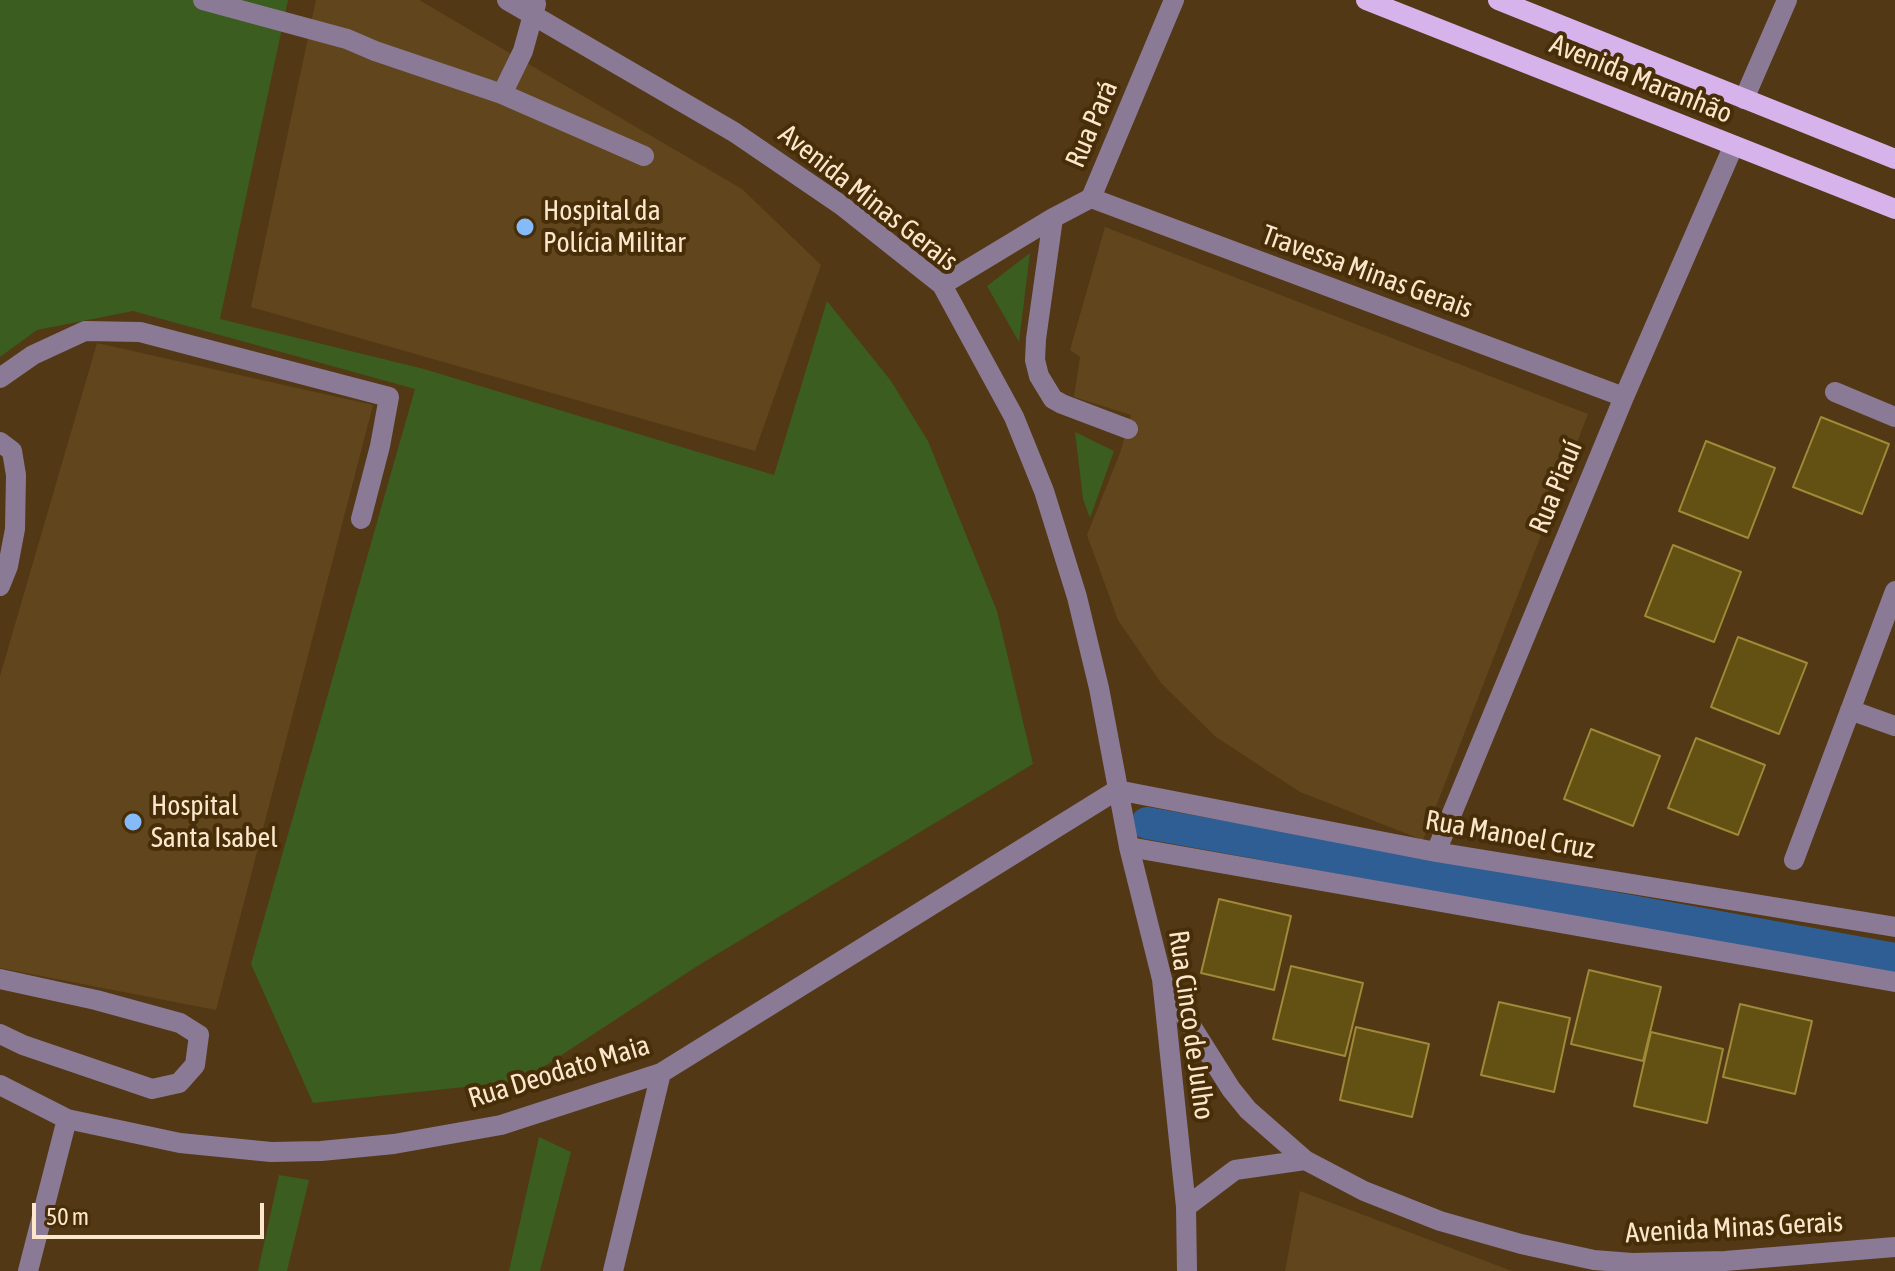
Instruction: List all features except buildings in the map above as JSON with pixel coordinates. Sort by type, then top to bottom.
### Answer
[{"type":"main road","name":"Avenida Maranhão","points":[[1366,0],[1895,209]]},
{"type":"main road","name":"Avenida Maranhão","points":[[1498,0],[1895,159]]},
{"type":"street","points":[[203,0],[347,39],[502,94],[644,156]]},
{"type":"street","name":"Avenida Minas Gerais","points":[[507,0],[535,6],[734,132],[841,205],[942,285],[1014,417],[1044,491],[1077,597],[1092,658],[1117,790]]},
{"type":"street","name":"Rua Pará","points":[[942,285],[1091,198],[1174,0]]},
{"type":"street","points":[[1744,99],[1787,0]]},
{"type":"street","points":[[502,94],[523,51],[535,6]]},
{"type":"street","name":"Rua Piauí","points":[[1436,852],[1624,397],[1733,147]]},
{"type":"street","name":"Travessa Minas Gerais","points":[[1091,198],[1624,397]]},
{"type":"street","points":[[1053,218],[1036,339],[1035,360],[1039,376],[1053,399],[1128,429]]},
{"type":"street","points":[[0,378],[33,355],[85,331],[140,332],[389,397],[361,519]]},
{"type":"street","points":[[1835,392],[1895,417]]},
{"type":"street","points":[[0,442],[12,451],[16,475],[15,529],[8,566],[0,586]]},
{"type":"street","points":[[1794,860],[1895,591]]},
{"type":"street","points":[[1850,710],[1895,726]]},
{"type":"street","name":"Rua Cinco de Julho","points":[[1117,790],[1162,979],[1186,1207],[1187,1271]]},
{"type":"street","name":"Rua Manoel Cruz","points":[[1117,790],[1436,852],[1895,927]]},
{"type":"street","name":"Rua Deodato Maia","points":[[0,1085],[67,1119],[180,1143],[271,1152],[394,1144],[501,1125],[661,1073],[1117,790]]},
{"type":"street","points":[[1129,847],[1895,982]]},
{"type":"street","points":[[0,979],[180,1023],[199,1035],[195,1065],[179,1083],[152,1089],[23,1045],[0,1034]]},
{"type":"street","name":"Avenida Minas Gerais","points":[[1162,979],[1231,1089],[1248,1110],[1305,1160],[1364,1191],[1440,1221],[1521,1244],[1594,1260],[1632,1263],[1725,1261],[1895,1247]]},
{"type":"street","points":[[613,1271],[661,1073]]},
{"type":"street","points":[[28,1271],[67,1119]]},
{"type":"street","points":[[1186,1207],[1235,1170],[1305,1160]]},
{"type":"shaded area","name":"Hospital da Polícia Militar","points":[[316,0],[419,0],[742,189],[821,265],[755,451],[251,307]]},
{"type":"shaded area","points":[[1105,227],[1588,414],[1423,840],[1300,792],[1216,737],[1161,683],[1118,620],[1087,535],[1120,453],[1131,415],[1074,397],[1080,357],[1070,350]]},
{"type":"shaded area","name":"Hospital Santa Isabel","points":[[97,343],[373,405],[216,1010],[0,968],[0,676]]},
{"type":"shaded area","points":[[1300,1191],[1512,1271],[1285,1271]]},
{"type":"green space","points":[[0,0],[288,0],[220,319],[424,369],[774,475],[827,301],[891,381],[928,441],[997,611],[1033,764],[699,965],[522,1081],[313,1103],[251,964],[415,389],[133,311],[37,330],[0,357]]},
{"type":"green space","points":[[1030,253],[1019,342],[987,286]]},
{"type":"green space","points":[[1075,432],[1114,451],[1090,518],[1083,499]]},
{"type":"green space","points":[[539,1137],[571,1152],[540,1271],[509,1271]]},
{"type":"green space","points":[[279,1175],[309,1180],[287,1271],[258,1271]]},
{"type":"waterway","points":[[1147,823],[1895,959]]},
{"type":"place","name":"Hospital da Polícia Militar","points":[[525,227]]},
{"type":"place","name":"Hospital Santa Isabel","points":[[133,822]]}]
